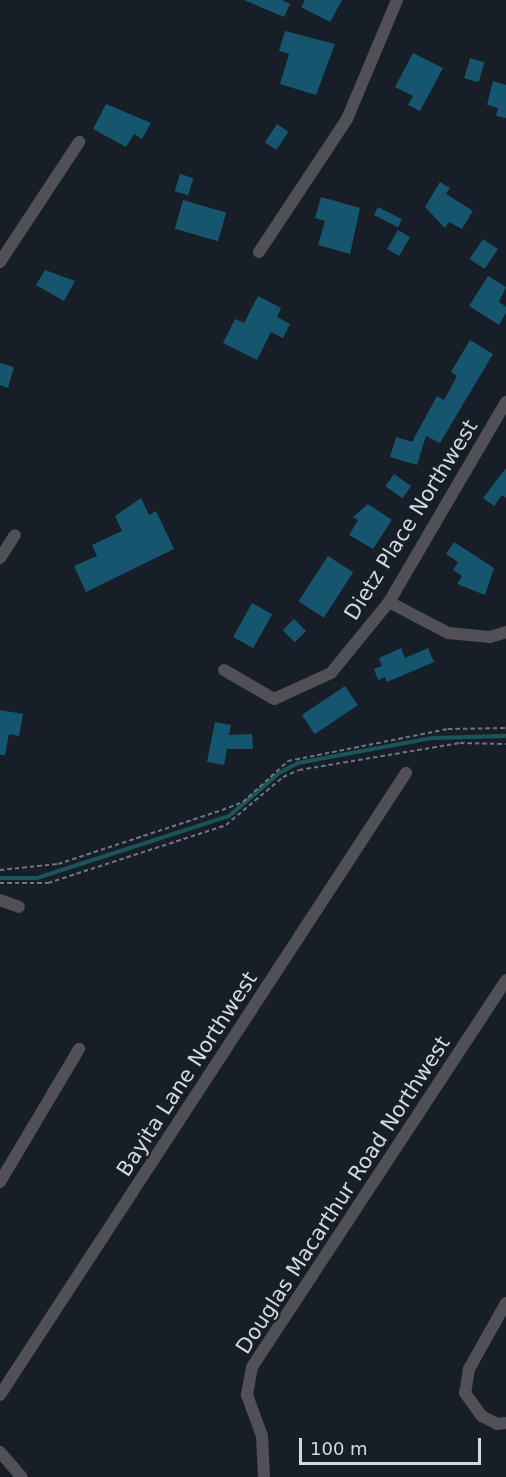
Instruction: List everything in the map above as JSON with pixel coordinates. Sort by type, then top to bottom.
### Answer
[{"type":"street","points":[[259,252],[347,119],[397,0]]},
{"type":"street","points":[[0,262],[79,142]]},
{"type":"street","name":"Dietz Place Northwest","points":[[224,670],[274,699],[296,692],[331,673],[389,602],[506,402]]},
{"type":"street","points":[[0,558],[15,535]]},
{"type":"street","points":[[389,602],[448,633],[490,637],[506,632]]},
{"type":"street","name":"Bayita Lane Northwest","points":[[0,1395],[406,772]]},
{"type":"street","points":[[0,900],[19,907]]},
{"type":"street","name":"Douglas Macarthur Road Northwest","points":[[264,1477],[262,1436],[247,1395],[252,1367],[506,980]]},
{"type":"street","points":[[0,1182],[79,1049]]},
{"type":"street","points":[[506,1303],[472,1363],[465,1393],[482,1416],[497,1424],[506,1423]]},
{"type":"street","points":[[0,1452],[22,1477]]},
{"type":"path","points":[[0,870],[58,864],[243,802],[288,760],[448,729],[506,728]]},
{"type":"path","points":[[0,883],[48,883],[226,825],[283,777],[299,770],[460,743],[506,744]]},
{"type":"building","points":[[244,0],[282,0],[290,4],[284,17]]},
{"type":"building","points":[[305,0],[342,0],[330,22],[301,7]]},
{"type":"building","points":[[285,31],[335,44],[316,95],[280,84],[289,54],[279,51]]},
{"type":"building","points":[[413,53],[443,68],[420,111],[408,105],[413,96],[395,87]]},
{"type":"building","points":[[470,58],[484,62],[479,82],[464,78]]},
{"type":"building","points":[[493,81],[506,85],[506,118],[496,116],[498,108],[487,105]]},
{"type":"building","points":[[106,104],[151,123],[142,139],[134,134],[126,147],[93,129]]},
{"type":"building","points":[[277,124],[289,132],[276,150],[265,142]]},
{"type":"building","points":[[180,174],[193,178],[188,195],[175,191]]},
{"type":"building","points":[[440,182],[450,188],[446,194],[473,211],[462,229],[449,222],[445,228],[425,207]]},
{"type":"building","points":[[321,197],[360,208],[350,254],[318,245],[325,221],[315,218]]},
{"type":"building","points":[[183,200],[226,212],[218,241],[175,229]]},
{"type":"building","points":[[378,207],[402,219],[398,227],[374,215]]},
{"type":"building","points":[[398,230],[410,237],[399,256],[387,249]]},
{"type":"building","points":[[483,239],[498,249],[485,269],[470,259]]},
{"type":"building","points":[[45,270],[75,281],[64,301],[36,285]]},
{"type":"building","points":[[488,276],[506,287],[499,302],[506,307],[506,313],[499,325],[469,306]]},
{"type":"building","points":[[258,296],[281,308],[277,317],[290,324],[283,338],[271,332],[257,360],[223,343],[235,319],[244,323]]},
{"type":"building","points":[[470,340],[493,354],[440,443],[426,436],[417,465],[390,457],[396,437],[412,442],[437,396],[444,400],[457,376],[451,372]]},
{"type":"building","points":[[0,363],[14,367],[8,388],[0,385]]},
{"type":"building","points":[[506,468],[506,498],[502,495],[494,506],[483,498]]},
{"type":"building","points":[[394,474],[411,486],[403,498],[385,486]]},
{"type":"building","points":[[141,498],[149,515],[156,511],[174,549],[86,592],[74,566],[97,556],[92,545],[122,531],[115,516]]},
{"type":"building","points":[[368,504],[392,520],[373,549],[349,535],[358,520],[353,517]]},
{"type":"building","points":[[454,542],[494,568],[485,595],[457,584],[462,576],[453,570],[458,562],[446,554]]},
{"type":"building","points":[[328,556],[353,572],[324,618],[299,601]]},
{"type":"building","points":[[252,603],[272,614],[253,648],[233,637]]},
{"type":"building","points":[[294,619],[306,631],[295,642],[283,630]]},
{"type":"building","points":[[401,648],[405,658],[428,648],[434,662],[387,682],[385,677],[378,680],[374,669],[382,666],[379,658]]},
{"type":"building","points":[[345,686],[358,705],[315,734],[302,715]]},
{"type":"building","points":[[0,710],[23,714],[19,736],[9,734],[5,755],[0,755]]},
{"type":"building","points":[[215,722],[231,725],[229,735],[252,734],[253,749],[227,749],[224,765],[207,762]]},
{"type":"waterway","points":[[0,878],[37,878],[229,816],[279,773],[298,763],[432,738],[506,736]]}]
